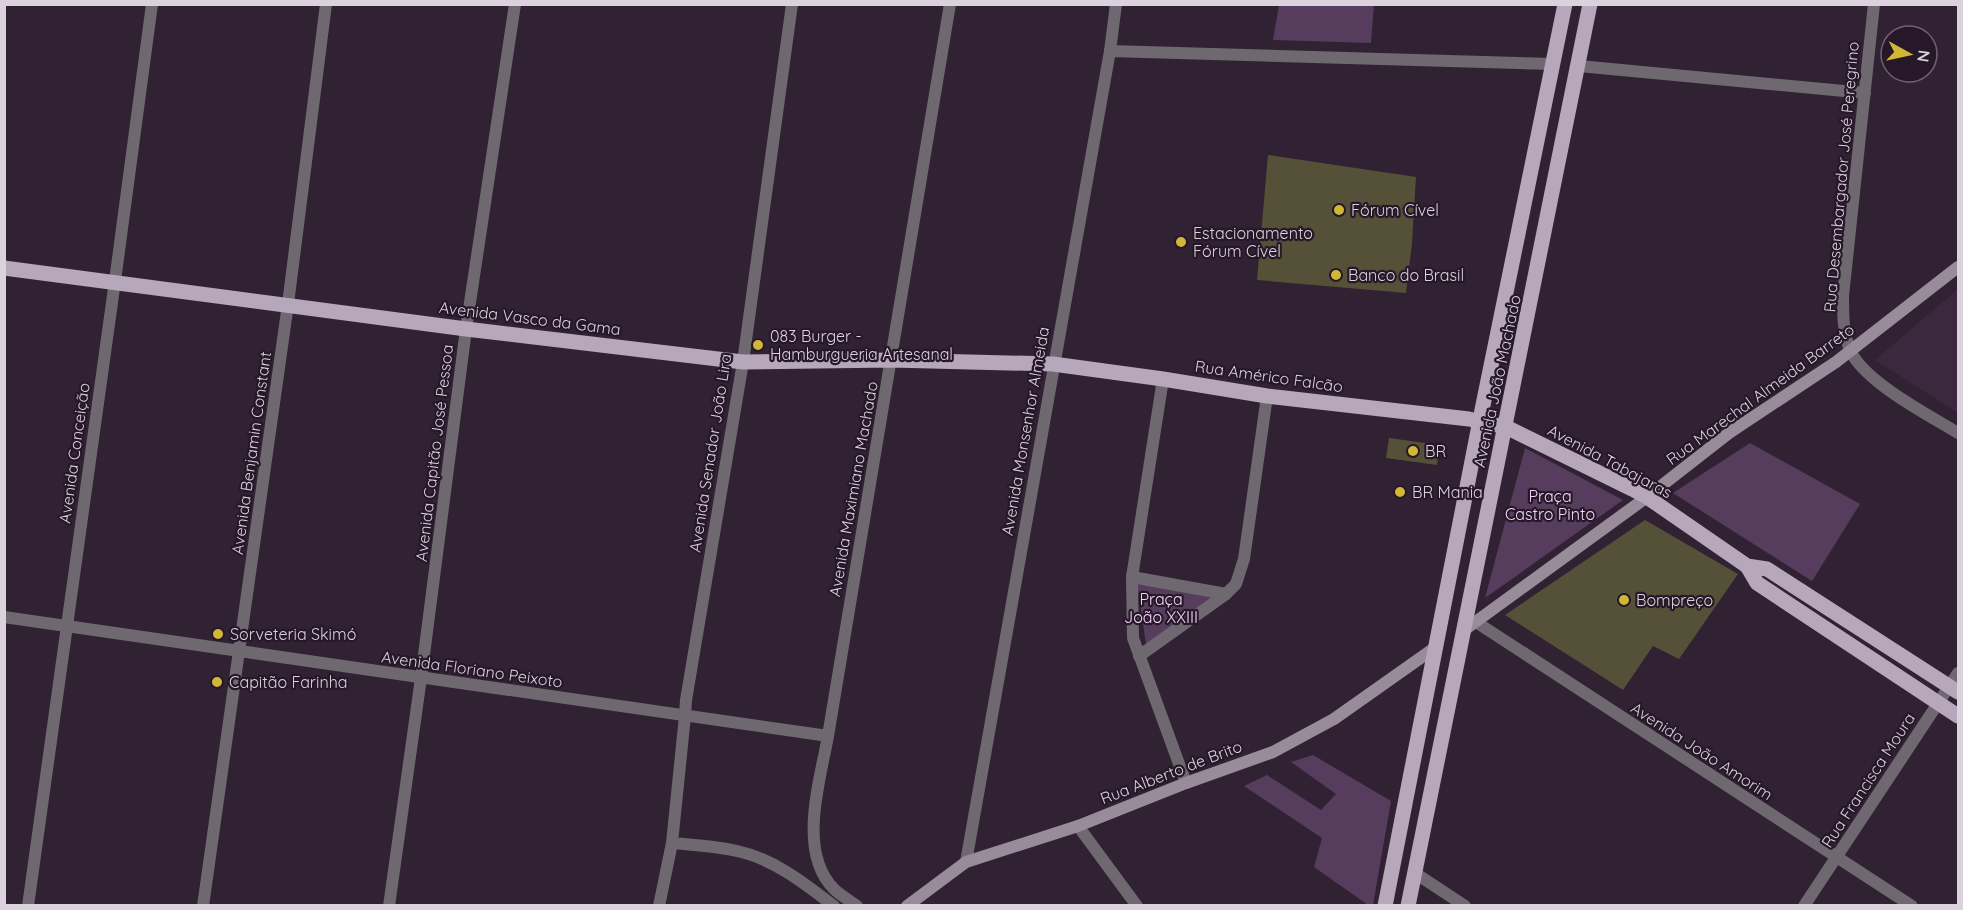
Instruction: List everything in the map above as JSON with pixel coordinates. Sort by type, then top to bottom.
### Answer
[{"type":"main road","name":"Avenida João Machado","points":[[1385,906],[1565,4]]},
{"type":"main road","name":"Avenida João Machado","points":[[1408,906],[1469,627],[1506,427],[1590,4]]},
{"type":"main road","name":"Rua Marechal Almeida Barreto","points":[[1469,627],[1647,497],[1729,433],[1850,351],[1959,267]]},
{"type":"main road","name":"Avenida Vasco da Gama","points":[[4,268],[466,329],[742,362],[892,360],[1053,364]]},
{"type":"main road","name":"Rua Américo Falcão","points":[[1053,364],[1267,396],[1480,422]]},
{"type":"main road","name":"Avenida Tabajaras","points":[[1480,422],[1506,427],[1647,497],[1747,566],[1767,569],[1954,689]]},
{"type":"main road","name":"Avenida Tabajaras","points":[[1747,566],[1757,584],[1959,716]]},
{"type":"main road","name":"Rua Alberto de Brito","points":[[908,906],[966,862],[1078,826],[1186,783],[1273,752],[1334,719],[1436,647]]},
{"type":"street","name":"Avenida Conceição","points":[[28,906],[152,4]]},
{"type":"street","name":"Avenida Benjamin Constant","points":[[204,906],[288,304],[326,4]]},
{"type":"street","name":"Avenida Capitão José Pessoa","points":[[389,906],[422,678],[466,329],[515,4]]},
{"type":"street","name":"Avenida Senador João Lira","points":[[659,906],[672,843],[686,700],[742,362],[792,4]]},
{"type":"street","name":"Avenida Maximiano Machado","points":[[851,902],[833,888],[819,863],[815,851],[814,814],[950,4]]},
{"type":"street","name":"Avenida Monsenhor Almeida","points":[[966,862],[1110,51],[1116,4]]},
{"type":"street","name":"Rua Desembargador José Peregrino","points":[[1850,351],[1845,334],[1843,296],[1874,4]]},
{"type":"street","points":[[1110,51],[1553,64]]},
{"type":"street","points":[[1579,66],[1865,93]]},
{"type":"street","points":[[1850,351],[1861,368],[1906,402],[1959,434]]},
{"type":"street","points":[[1163,379],[1132,577],[1133,638],[1186,783]]},
{"type":"street","points":[[1139,656],[1226,594],[1236,584],[1244,559],[1267,396]]},
{"type":"street","points":[[1132,577],[1226,594]]},
{"type":"street","name":"Avenida Floriano Peixoto","points":[[4,617],[828,736]]},
{"type":"street","name":"Avenida João Amorim","points":[[1469,627],[1912,906]]},
{"type":"street","name":"Rua Francisca Moura","points":[[1804,906],[1938,703],[1954,689],[1959,673]]},
{"type":"street","points":[[1078,826],[1137,906]]},
{"type":"street","points":[[672,843],[736,851],[759,858],[780,867],[834,906]]},
{"type":"street","points":[[1415,873],[1465,906]]},
{"type":"shaded area","points":[[1958,289],[1958,413],[1875,360]]},
{"type":"green space","points":[[1279,5],[1374,5],[1371,43],[1273,40]]},
{"type":"green space","points":[[1750,443],[1860,504],[1812,581],[1673,493]]},
{"type":"green space","name":"Praça Castro Pinto","points":[[1525,448],[1623,500],[1485,598]]},
{"type":"green space","name":"Praça João XXIII","points":[[1137,583],[1211,597],[1146,644]]},
{"type":"green space","points":[[1313,755],[1391,801],[1373,905],[1368,905],[1314,867],[1322,838],[1244,786],[1267,775],[1321,810],[1336,794],[1291,762]]},
{"type":"building","name":"Fórum Cível","points":[[1268,155],[1416,177],[1406,293],[1257,280]]},
{"type":"building","name":"BR","points":[[1389,438],[1440,445],[1437,465],[1386,458]]},
{"type":"building","name":"Bompreço","points":[[1645,520],[1738,574],[1679,659],[1653,646],[1623,690],[1505,615]]},
{"type":"place","name":"Fórum Cível","points":[[1339,210]]},
{"type":"place","name":"Estacionamento Fórum Cível","points":[[1181,242]]},
{"type":"place","name":"Banco do Brasil","points":[[1336,275]]},
{"type":"place","name":"083 Burger - Hamburgueria Artesanal","points":[[758,345]]},
{"type":"place","name":"BR","points":[[1413,451]]},
{"type":"place","name":"BR Mania","points":[[1400,492]]},
{"type":"place","name":"Bompreço","points":[[1624,600]]},
{"type":"place","name":"Sorveteria Skimó","points":[[218,634]]},
{"type":"place","name":"Capitão Farinha","points":[[217,682]]}]
